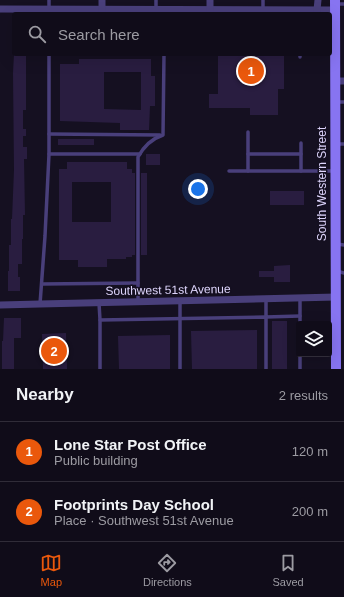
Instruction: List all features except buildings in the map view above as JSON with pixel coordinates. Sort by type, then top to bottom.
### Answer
[{"type":"main road","name":"South Western Street","points":[[336,369],[338,359],[332,332],[340,244],[340,204],[336,171],[340,144],[338,127],[340,82],[338,5]]},
{"type":"street","points":[[102,0],[102,10]]},
{"type":"street","points":[[210,0],[210,10]]},
{"type":"street","points":[[318,0],[318,10]]},
{"type":"street","points":[[0,9],[49,12],[102,10],[179,12],[210,10],[263,10],[273,12],[293,12],[318,10],[338,5]]},
{"type":"street","name":"Southwest 51st Avenue","points":[[0,305],[336,297]]},
{"type":"lane","points":[[49,0],[49,12]]},
{"type":"lane","points":[[156,0],[159,11]]},
{"type":"lane","points":[[263,0],[263,10]]},
{"type":"lane","points":[[40,304],[49,154],[49,56]]},
{"type":"lane","points":[[163,135],[164,56]]},
{"type":"lane","points":[[248,132],[248,171]]},
{"type":"lane","points":[[49,134],[163,135]]},
{"type":"lane","points":[[138,301],[138,157],[142,149],[150,141],[163,135]]},
{"type":"lane","points":[[301,143],[301,171]]},
{"type":"lane","points":[[49,154],[140,154]]},
{"type":"lane","points":[[248,154],[301,154]]},
{"type":"lane","points":[[229,171],[336,171]]},
{"type":"lane","points":[[42,284],[138,283]]},
{"type":"lane","points":[[266,298],[266,369]]},
{"type":"lane","points":[[300,298],[300,321]]},
{"type":"lane","points":[[180,300],[180,369]]},
{"type":"lane","points":[[99,302],[100,369]]},
{"type":"lane","points":[[100,320],[300,316]]},
{"type":"lane","points":[[300,357],[300,369]]},
{"type":"place","name":"Lone Star Post Office","points":[[251,71]]},
{"type":"place","name":"Footprints Day School","points":[[54,351]]}]
